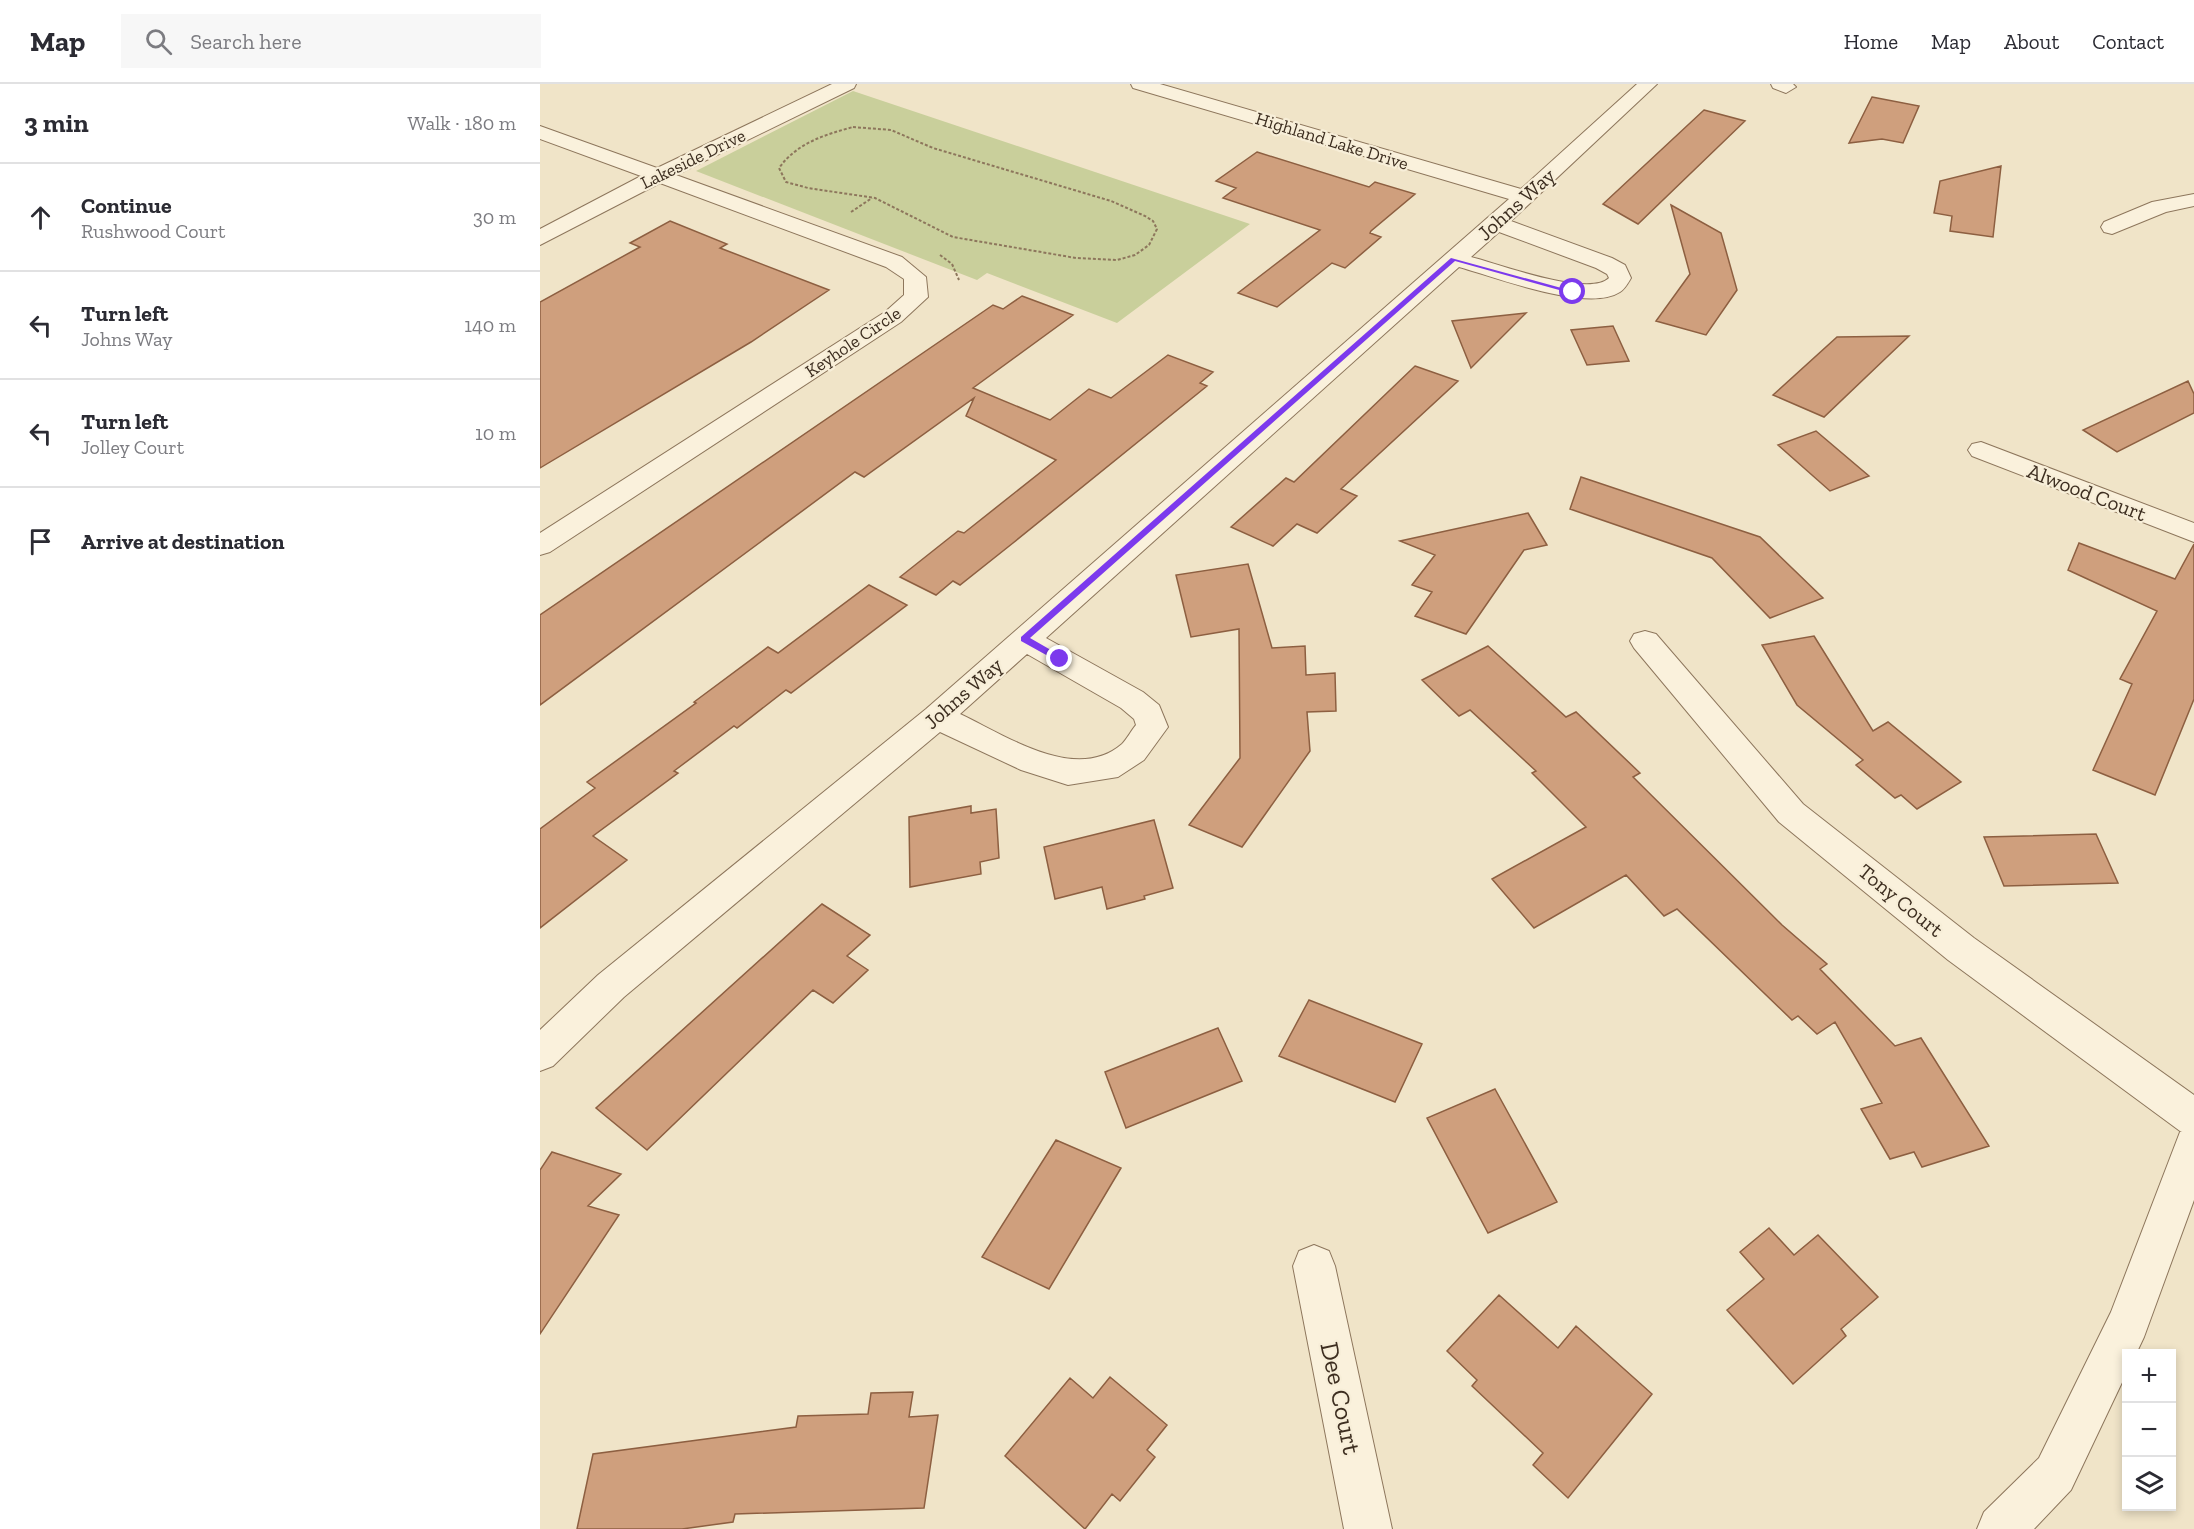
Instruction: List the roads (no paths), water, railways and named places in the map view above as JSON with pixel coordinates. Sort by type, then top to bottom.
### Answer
[{"type":"street","name":"Lakeside Drive","points":[[540,238],[659,175],[847,84]]},
{"type":"street","name":"Highland Lake Drive","points":[[1140,84],[1524,197]]},
{"type":"street","name":"Johns Way","points":[[540,1054],[611,986],[937,717],[1496,223],[1648,84]]},
{"type":"street","points":[[540,132],[659,175]]},
{"type":"street","name":"Keyhole Circle","points":[[540,546],[893,317],[916,297],[915,277],[894,262],[659,175]]},
{"type":"street","points":[[2112,227],[2160,207],[2194,200]]},
{"type":"street","points":[[1454,259],[1573,292],[1592,294],[1610,289],[1618,283],[1620,278],[1617,270],[1611,266],[1496,223]]},
{"type":"street","name":"Alwood Court","points":[[1981,450],[2194,533]]},
{"type":"street","points":[[937,717],[1032,761],[1068,773],[1107,768],[1133,752],[1152,727],[1148,713],[1132,700],[1024,639]]},
{"type":"street","name":"Tony Court","points":[[1645,641],[1791,813],[1961,949],[2194,1118]]},
{"type":"street","points":[[2001,1529],[2055,1474],[2129,1322],[2194,1145]]},
{"type":"street","name":"Dee Court","points":[[1314,1266],[1368,1529]]}]
